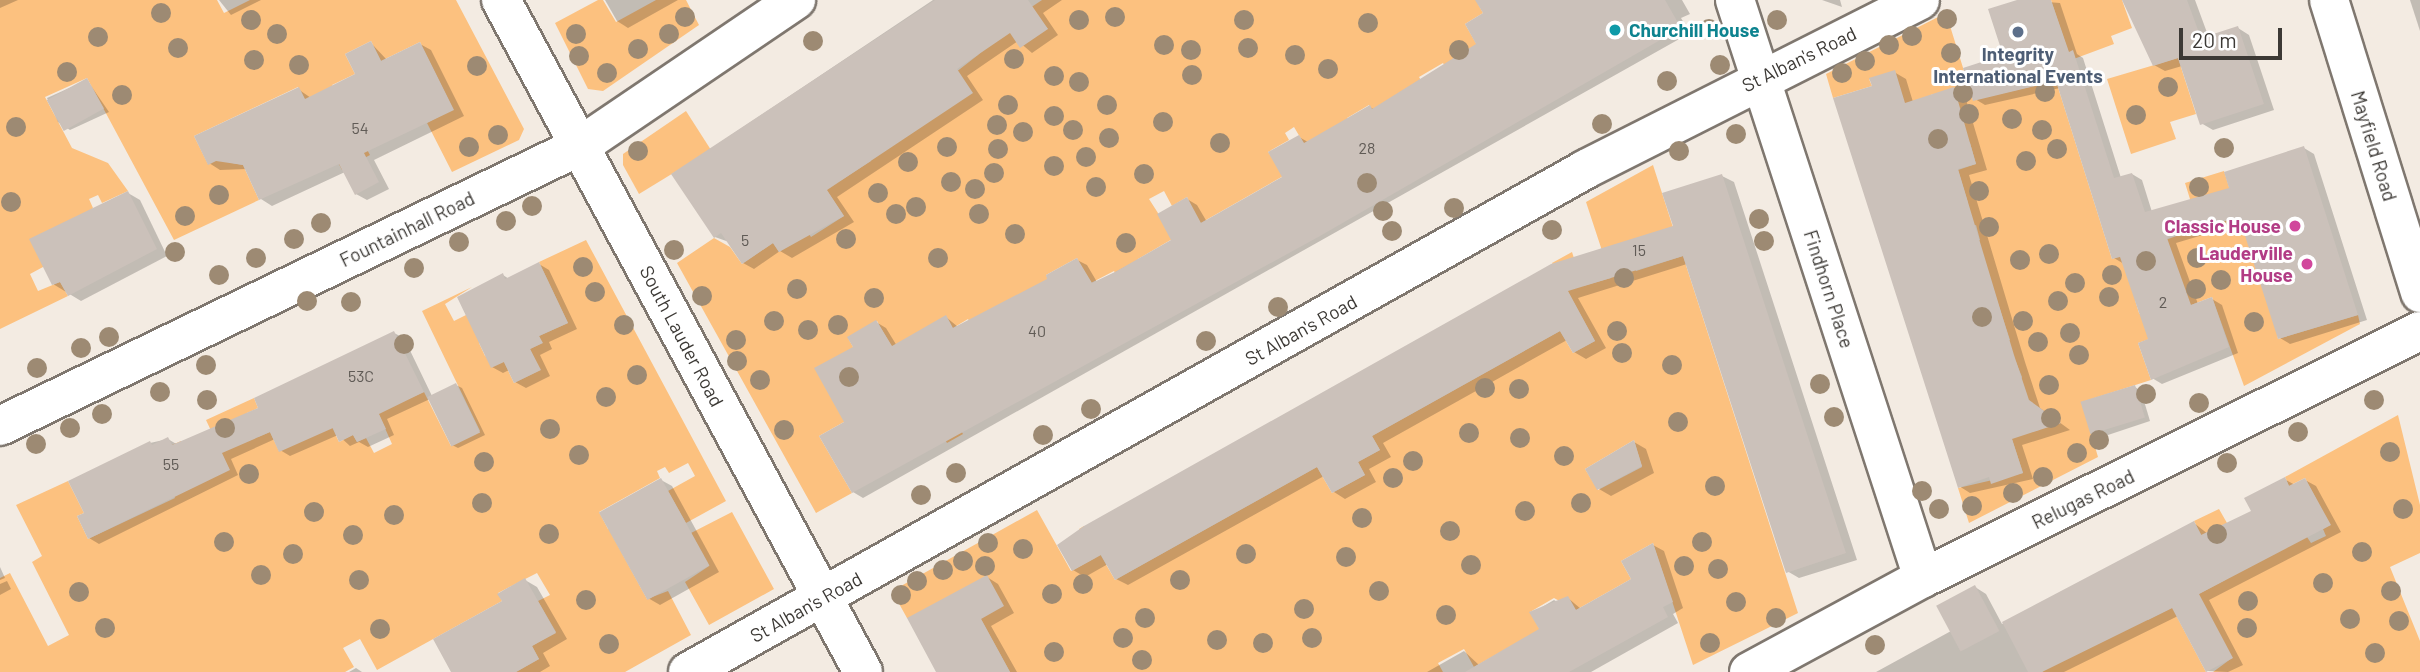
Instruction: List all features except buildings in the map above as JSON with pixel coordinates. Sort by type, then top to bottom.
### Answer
[{"type":"street","name":"South Lauder Road","points":[[501,0],[863,672]]},
{"type":"street","name":"Fountainhall Road","points":[[0,426],[580,146],[796,0]]},
{"type":"street","name":"Findhorn Place","points":[[1735,0],[1923,578]]},
{"type":"street","name":"St Alban's Road","points":[[688,672],[1586,169],[1759,78],[1920,0]]},
{"type":"street","name":"Mayfield Road","points":[[2329,0],[2420,293]]},
{"type":"street","name":"Relugas Road","points":[[1749,672],[1923,578],[2420,331]]},
{"type":"shaded area","points":[[0,0],[217,0],[224,13],[250,0],[456,0],[524,129],[519,140],[452,172],[427,123],[453,109],[420,42],[381,61],[371,41],[345,54],[355,74],[332,85],[370,155],[342,170],[298,87],[194,136],[208,164],[228,155],[232,163],[243,165],[259,200],[174,240],[87,78],[45,97],[72,148],[108,163],[128,191],[102,203],[98,195],[89,199],[93,208],[43,267],[30,274],[38,291],[60,282],[68,296],[0,329]]},
{"type":"shaded area","points":[[598,0],[603,0],[616,22],[656,0],[686,0],[699,25],[603,91],[588,89],[555,23]]},
{"type":"shaded area","points":[[1042,0],[1484,0],[1478,4],[1483,13],[1465,24],[1486,61],[1457,87],[1443,63],[1419,77],[1427,90],[1378,119],[1369,105],[1347,118],[1355,131],[1310,154],[1294,127],[1285,133],[1289,140],[1268,152],[1285,175],[1199,224],[1187,197],[1172,206],[1164,191],[1149,199],[1174,238],[1138,259],[1133,304],[1114,271],[1089,284],[1077,258],[1046,275],[1056,294],[976,333],[968,319],[953,328],[929,374],[963,434],[947,443],[877,321],[848,338],[883,400],[819,436],[852,493],[816,513],[677,263],[714,238],[730,247],[742,264],[773,243],[779,252],[794,242],[778,187],[811,237],[844,216],[811,167],[840,181],[871,161],[861,146],[978,55],[1008,22],[1048,29],[1030,8]]},
{"type":"shaded area","points":[[2051,0],[2122,0],[2132,28],[2111,36],[2114,44],[2071,60]]},
{"type":"shaded area","points":[[1946,13],[1973,100],[2056,81],[2112,259],[2199,228],[2185,183],[2224,171],[2229,187],[2250,181],[2278,339],[2358,315],[2360,324],[2244,386],[2212,297],[2191,305],[2135,300],[2139,313],[2158,336],[2138,343],[2151,380],[2082,402],[2098,457],[1969,523],[1958,488],[2023,473],[2011,436],[2039,430],[2029,400],[2011,405],[2022,377],[2016,362],[1998,368],[1983,349],[2010,340],[1991,282],[1964,246],[1980,240],[1976,225],[1947,234],[1952,208],[1968,203],[1958,170],[1976,164],[1970,143],[1933,94],[1906,107],[1869,79],[1872,86],[1833,98],[1826,74]]},
{"type":"shaded area","points":[[2178,58],[2196,114],[2170,122],[2176,139],[2131,154],[2107,79]]},
{"type":"shaded area","points":[[686,111],[711,150],[639,194],[623,165],[623,154]]},
{"type":"shaded area","points":[[1653,165],[1679,246],[1626,242],[1636,271],[1683,256],[1798,613],[1693,665],[1653,543],[1621,561],[1631,579],[1576,610],[1554,598],[1530,612],[1540,630],[1474,667],[1464,649],[1438,663],[1443,672],[1010,672],[981,619],[907,618],[892,591],[1037,510],[1071,571],[1095,558],[1079,529],[1084,526],[1115,580],[1317,467],[1332,493],[1365,475],[1358,462],[1380,450],[1372,436],[1560,331],[1573,353],[1595,341],[1552,263],[1572,252],[1583,286],[1611,278],[1586,202]],"holes":[[[1634,440],[1642,467],[1598,490],[1585,469]]]},
{"type":"shaded area","points":[[586,240],[726,501],[686,523],[668,491],[695,476],[688,463],[669,473],[665,467],[657,471],[660,478],[599,512],[608,529],[617,525],[612,535],[647,599],[668,591],[691,635],[625,672],[516,672],[539,659],[532,646],[556,632],[538,601],[550,595],[537,573],[498,593],[502,601],[377,670],[360,639],[343,648],[354,667],[345,672],[0,672],[0,578],[10,573],[48,646],[69,635],[32,562],[42,556],[16,505],[68,481],[84,513],[77,516],[88,539],[175,498],[173,493],[191,484],[172,445],[181,441],[201,483],[229,469],[206,420],[254,398],[258,408],[247,413],[258,437],[270,432],[279,451],[332,427],[339,442],[353,435],[357,442],[366,438],[374,453],[392,444],[365,383],[408,399],[424,392],[451,446],[480,431],[422,311],[472,287],[445,304],[454,321],[482,307],[479,343],[485,356],[504,362],[514,383],[540,370],[530,349],[542,343],[539,336],[568,323],[539,262]]},
{"type":"shaded area","points":[[2398,415],[2420,505],[2420,553],[2390,567],[2420,641],[2420,672],[2213,672],[2232,658],[2197,595],[2225,580],[2194,521],[2219,509],[2227,523],[2307,537],[2311,543],[2326,536],[2323,529],[2330,525],[2305,478],[2289,486],[2285,477]]},
{"type":"shaded area","points":[[732,512],[774,589],[709,625],[685,582],[709,566],[691,533]]},
{"type":"shaded area","points":[[2133,591],[2148,620],[2176,606],[2177,617],[2206,672],[2042,672]]},
{"type":"place","name":"Churchill House","points":[[1615,30]]},
{"type":"place","name":"Integrity International Events","points":[[2018,32]]},
{"type":"place","name":"Classic House","points":[[2295,226]]},
{"type":"place","name":"Lauderville House","points":[[2307,264]]}]
